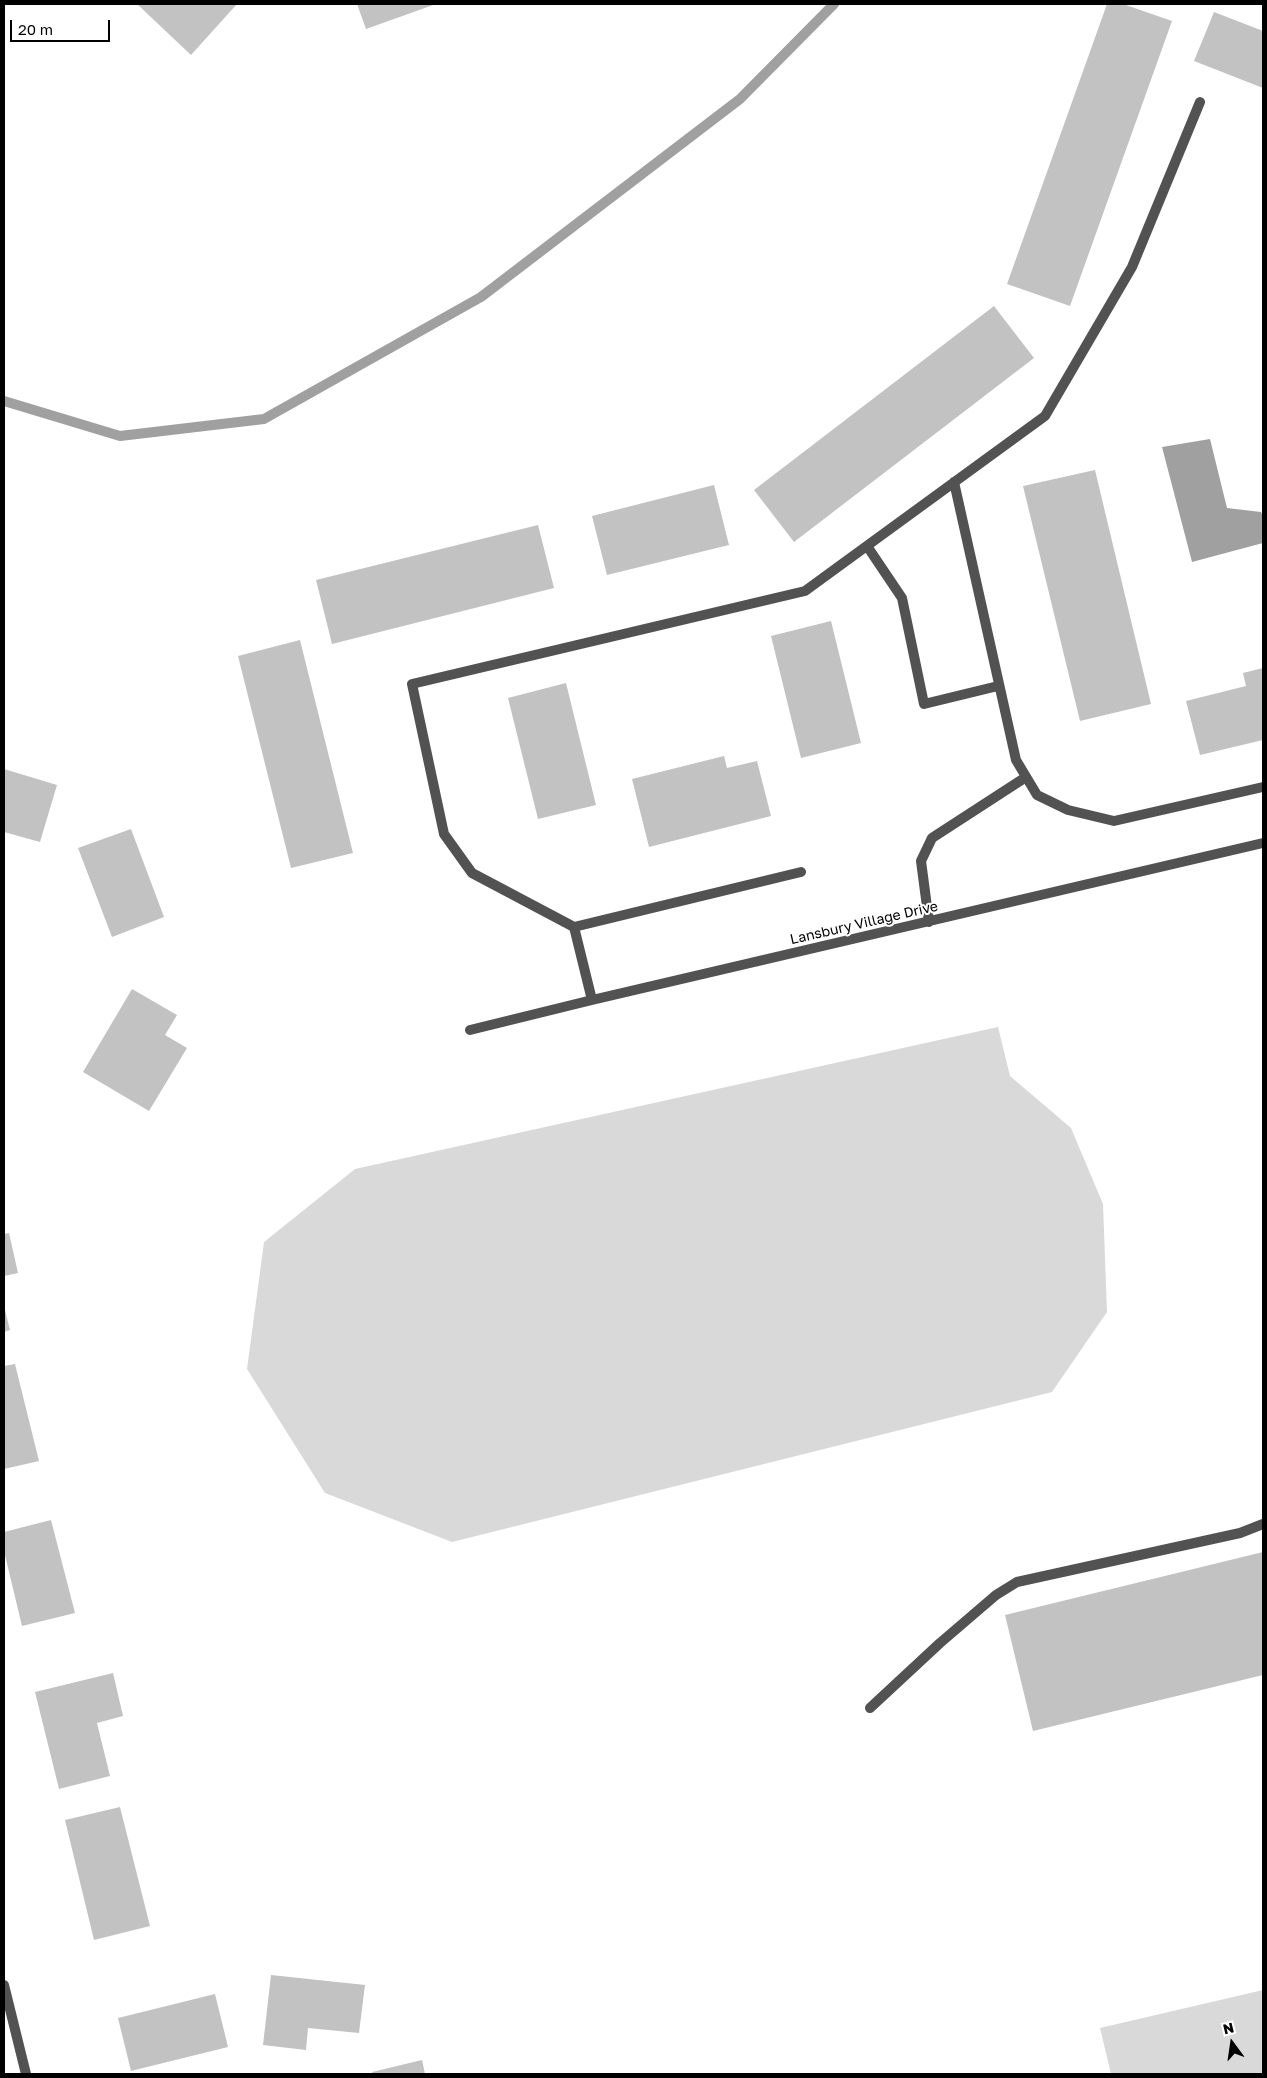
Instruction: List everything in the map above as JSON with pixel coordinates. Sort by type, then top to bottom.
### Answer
[{"type":"street","points":[[801,872],[574,927],[472,873],[444,834],[412,684],[805,590],[1045,416],[1132,267],[1200,102]]},
{"type":"street","points":[[954,482],[1016,760],[1037,794],[1068,810],[1114,821],[1263,787]]},
{"type":"street","points":[[867,546],[902,598],[924,704],[998,686]]},
{"type":"street","points":[[929,922],[921,861],[932,838],[1026,777]]},
{"type":"street","name":"Lansbury Village Drive","points":[[470,1030],[1263,843]]},
{"type":"street","points":[[574,927],[592,1000]]},
{"type":"street","points":[[870,1708],[996,1595],[1017,1582],[1240,1533],[1263,1524]]},
{"type":"street","points":[[4,1985],[26,2074]]},
{"type":"shaded area","points":[[1210,439],[1227,508],[1261,512],[1263,516],[1263,543],[1192,562],[1162,447]]},
{"type":"shaded area","points":[[998,1027],[1010,1076],[1071,1128],[1103,1204],[1107,1312],[1052,1392],[452,1542],[325,1493],[247,1369],[264,1242],[355,1169]]},
{"type":"shaded area","points":[[1263,1990],[1263,2074],[1111,2074],[1100,2028]]},
{"type":"building","points":[[137,4],[237,4],[191,55]]},
{"type":"building","points":[[357,4],[436,4],[366,29]]},
{"type":"building","points":[[1107,4],[1123,4],[1172,21],[1070,306],[1007,284]]},
{"type":"building","points":[[1214,12],[1263,31],[1263,88],[1194,61]]},
{"type":"building","points":[[994,306],[1034,358],[794,542],[754,490]]},
{"type":"building","points":[[1095,470],[1151,704],[1080,721],[1023,486]]},
{"type":"building","points":[[714,485],[729,545],[607,575],[592,516]]},
{"type":"building","points":[[538,525],[554,588],[332,644],[316,580]]},
{"type":"building","points":[[831,621],[861,743],[801,758],[771,636]]},
{"type":"building","points":[[300,640],[353,853],[291,868],[238,656]]},
{"type":"building","points":[[1263,668],[1263,740],[1200,755],[1186,701],[1246,686],[1243,673]]},
{"type":"building","points":[[566,683],[596,805],[538,819],[508,698]]},
{"type":"building","points":[[724,756],[727,768],[757,761],[771,816],[649,847],[632,779]]},
{"type":"building","points":[[4,769],[57,785],[40,842],[4,832]]},
{"type":"building","points":[[131,829],[164,917],[112,937],[78,848]]},
{"type":"building","points":[[132,989],[177,1015],[165,1035],[187,1048],[149,1111],[83,1072]]},
{"type":"building","points":[[9,1233],[18,1273],[4,1276],[4,1234]]},
{"type":"building","points":[[4,1306],[10,1330],[4,1332]]},
{"type":"building","points":[[15,1364],[39,1461],[4,1469],[4,1366]]},
{"type":"building","points":[[51,1520],[75,1613],[22,1626],[4,1551],[4,1532]]},
{"type":"building","points":[[1263,1552],[1263,1675],[1033,1731],[1005,1615]]},
{"type":"building","points":[[113,1673],[123,1716],[97,1723],[110,1776],[59,1789],[35,1692]]},
{"type":"building","points":[[120,1807],[150,1926],[94,1940],[65,1820]]},
{"type":"building","points":[[271,1975],[365,1985],[359,2033],[308,2028],[306,2050],[263,2045]]},
{"type":"building","points":[[215,1994],[228,2047],[131,2071],[118,2018]]},
{"type":"building","points":[[422,2060],[425,2074],[373,2074],[372,2072]]},
{"type":"waterway","points":[[4,401],[120,436],[264,419],[481,297],[740,99],[834,4]]}]
